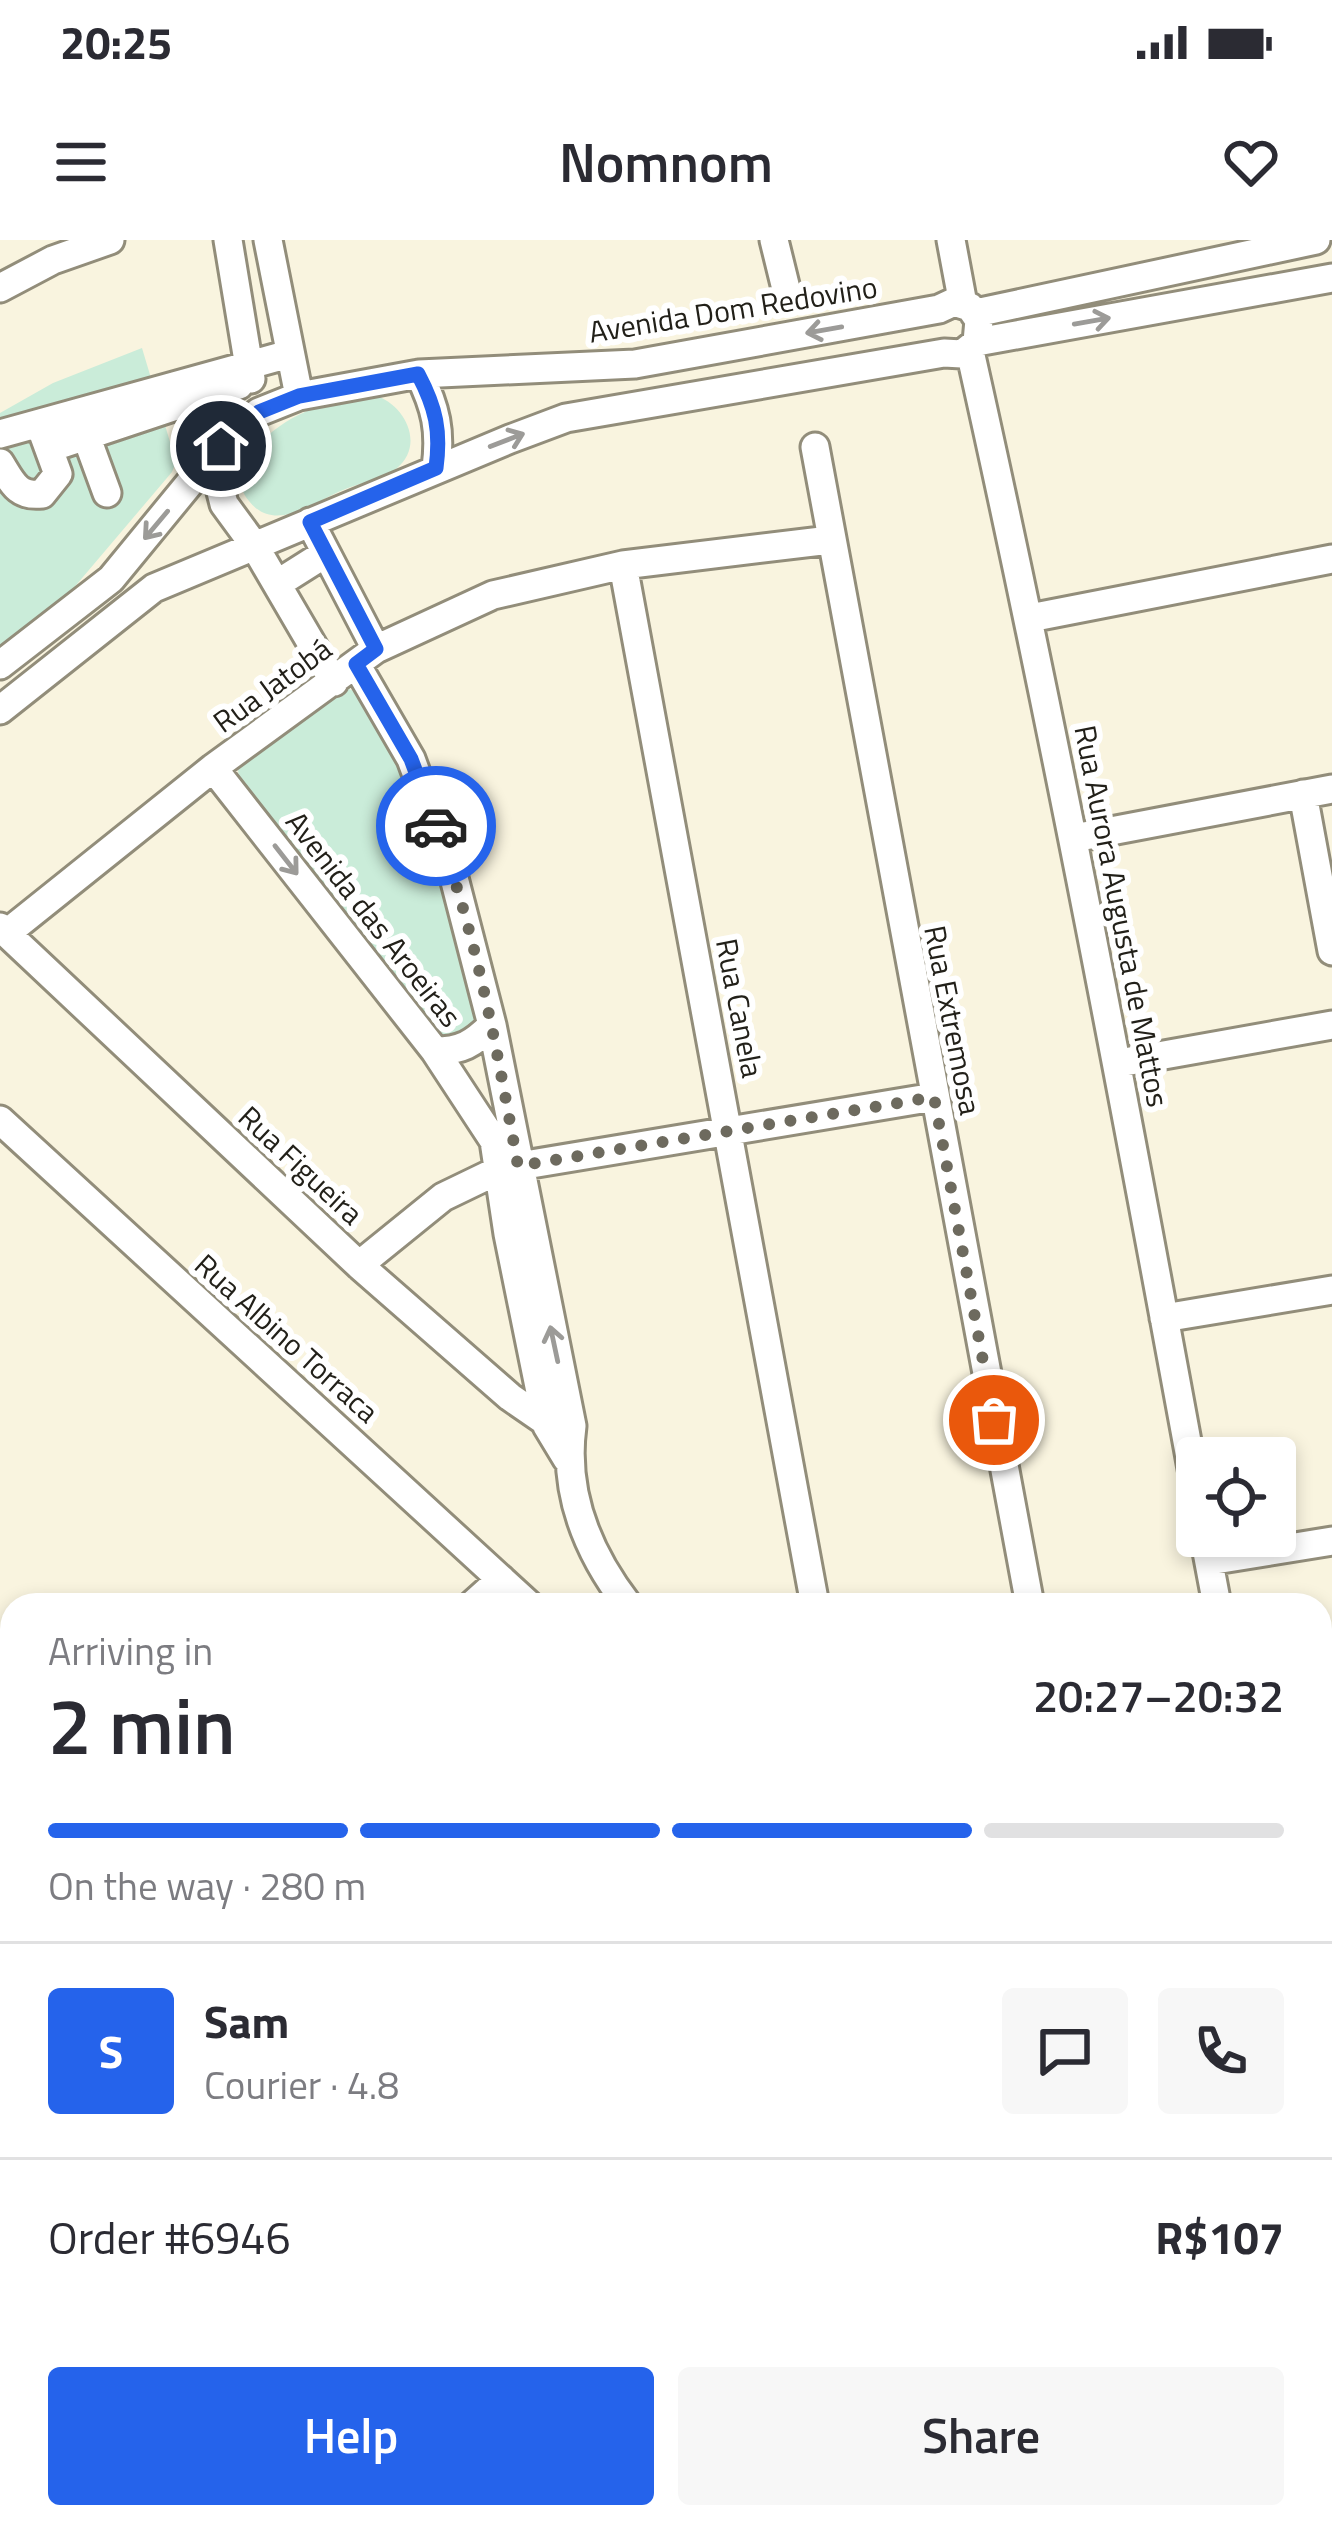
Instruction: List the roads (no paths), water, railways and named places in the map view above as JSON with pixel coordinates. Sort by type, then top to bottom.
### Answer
[{"type":"street","points":[[0,288],[53,260],[110,240]]},
{"type":"street","points":[[228,240],[259,412]]},
{"type":"street","points":[[268,240],[299,396]]},
{"type":"street","points":[[774,240],[788,297]]},
{"type":"street","points":[[951,240],[959,309],[980,327],[964,348]]},
{"type":"street","name":"Avenida Dom Redovino","points":[[0,665],[111,579],[221,446],[259,412],[299,396],[418,374],[635,364],[959,309],[1316,240]]},
{"type":"street","points":[[0,710],[154,588],[566,418],[1332,278]]},
{"type":"street","points":[[959,309],[933,316],[929,332],[937,348],[964,348]]},
{"type":"street","name":"Rua Aurora Augusta de Mattos","points":[[964,348],[1030,618],[1119,1063],[1186,1437]]},
{"type":"street","points":[[0,434],[44,436],[250,373],[289,354]]},
{"type":"street","points":[[418,374],[441,431],[436,468]]},
{"type":"street","points":[[82,424],[106,494]]},
{"type":"street","points":[[0,463],[17,490],[27,496],[42,494],[58,474],[44,436]]},
{"type":"street","points":[[221,446],[218,480],[224,504],[277,584],[355,665],[411,759],[452,870],[492,1025],[509,1167]]},
{"type":"street","name":"Rua Extremosa","points":[[815,447],[1028,1593]]},
{"type":"street","points":[[310,522],[326,553],[355,665]]},
{"type":"street","name":"Rua Jatobá","points":[[3,930],[355,665],[494,595],[623,565],[830,540]]},
{"type":"street","points":[[277,584],[326,553]]},
{"type":"street","points":[[1030,618],[1332,560]]},
{"type":"street","name":"Rua Canela","points":[[623,565],[813,1593]]},
{"type":"street","name":"Avenida das Aroeiras","points":[[213,768],[435,1051],[509,1167],[508,1234],[560,1426],[578,1516],[604,1574],[619,1593]]},
{"type":"street","points":[[1074,838],[1332,789]]},
{"type":"street","points":[[1303,794],[1332,951]]},
{"type":"street","name":"Rua Figueira","points":[[3,930],[359,1265],[560,1426]]},
{"type":"street","points":[[1119,1063],[1332,1024]]},
{"type":"street","points":[[435,1051],[457,1052],[492,1025]]},
{"type":"street","points":[[359,1265],[443,1197],[509,1167],[934,1097]]},
{"type":"street","name":"Rua Albino Torraca","points":[[0,1120],[516,1593]]},
{"type":"street","points":[[1164,1318],[1332,1290]]},
{"type":"street","points":[[1296,1543],[1332,1541]]},
{"type":"street","points":[[1208,1557],[1215,1593]]},
{"type":"street","points":[[485,1593],[501,1579]]}]
